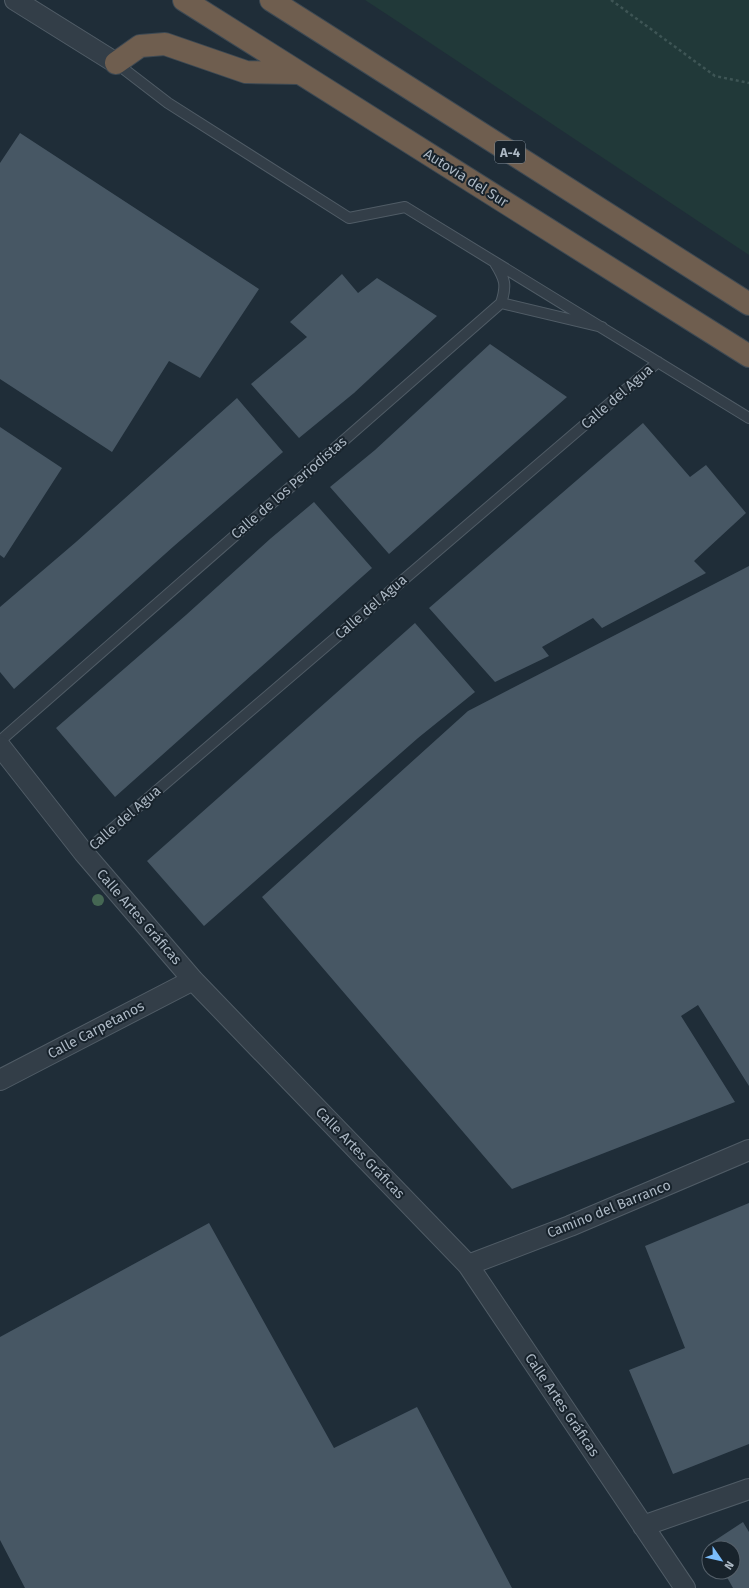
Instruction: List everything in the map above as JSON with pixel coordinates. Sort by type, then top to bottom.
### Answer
[{"type":"highway","name":"Autovía del Sur","points":[[184,0],[749,356]]},
{"type":"highway","name":"A-4","points":[[271,0],[749,304]]},
{"type":"highway","points":[[116,64],[140,46],[165,44],[246,72],[298,73]]},
{"type":"street","points":[[15,0],[116,64]]},
{"type":"street","name":"Calle Artes Gráficas","points":[[0,746],[84,853],[193,980],[468,1265],[685,1588]]},
{"type":"street","name":"Calle Carpetanos","points":[[0,1080],[193,980]]},
{"type":"street","name":"Camino del Barranco","points":[[468,1265],[570,1226],[749,1150]]},
{"type":"street","points":[[643,1526],[749,1489]]},
{"type":"lane","points":[[116,64],[168,102],[349,218],[405,207],[749,418]]},
{"type":"lane","points":[[494,261],[504,277],[505,291],[501,303],[602,327]]},
{"type":"lane","name":"Calle de los Periodistas","points":[[0,741],[501,303]]},
{"type":"lane","name":"Calle del Agua","points":[[84,853],[658,362]]},
{"type":"path","points":[[611,0],[715,76],[749,83]]},
{"type":"green space","points":[[365,0],[749,0],[749,255],[400,23]]},
{"type":"building","points":[[20,133],[259,289],[200,378],[169,361],[112,452],[0,379],[0,163]]},
{"type":"building","points":[[342,274],[358,293],[377,278],[437,316],[354,393],[299,438],[251,384],[307,337],[290,322]]},
{"type":"building","points":[[490,344],[567,397],[389,554],[330,487],[375,450]]},
{"type":"building","points":[[237,398],[283,452],[174,546],[14,689],[0,672],[0,607],[76,542]]},
{"type":"building","points":[[643,423],[690,477],[706,465],[746,513],[694,561],[706,573],[602,628],[593,618],[542,647],[549,656],[495,682],[429,608]]},
{"type":"building","points":[[0,427],[62,468],[4,558],[0,555]]},
{"type":"building","points":[[314,502],[372,568],[115,797],[56,728]]},
{"type":"building","points":[[749,566],[749,1086],[698,1005],[681,1016],[735,1102],[512,1189],[262,897],[468,711]]},
{"type":"building","points":[[415,623],[475,692],[418,738],[204,926],[147,861]]},
{"type":"building","points":[[749,1203],[749,1444],[673,1474],[629,1370],[685,1348],[645,1246]]},
{"type":"building","points":[[209,1223],[334,1448],[417,1407],[512,1588],[25,1588],[0,1540],[0,1337]]},
{"type":"building","points":[[743,1522],[749,1532],[749,1588],[733,1588],[728,1580],[741,1580],[741,1540],[716,1540]]}]
